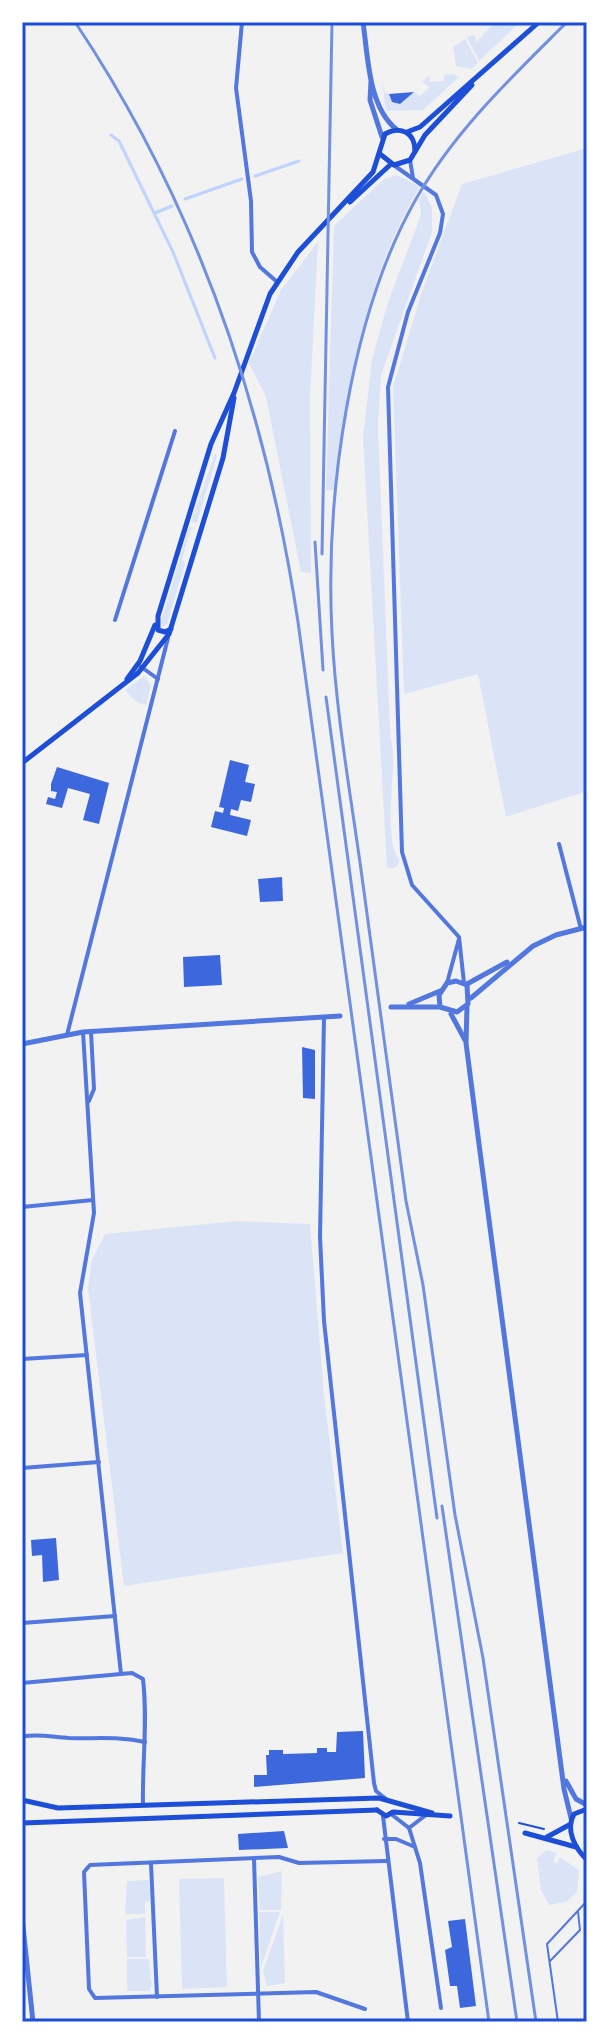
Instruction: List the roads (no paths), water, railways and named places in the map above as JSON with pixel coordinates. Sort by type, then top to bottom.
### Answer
[{"type":"main road","points":[[140,666],[211,444],[234,393],[276,281],[298,252],[373,172],[382,137],[396,129],[407,132],[420,127],[539,22]]},
{"type":"main road","points":[[342,208],[392,164],[410,160],[475,81]]},
{"type":"main road","points":[[407,132],[414,141],[415,151]]},
{"type":"main road","points":[[380,154],[392,164]]},
{"type":"main road","points":[[22,763],[124,684],[170,631],[223,458],[234,393]]},
{"type":"main road","points":[[211,444],[221,450],[223,458]]},
{"type":"main road","points":[[158,616],[158,630],[170,631]]},
{"type":"main road","points":[[22,1800],[58,1808],[387,1800],[450,1816]]},
{"type":"main road","points":[[22,1823],[377,1810],[387,1800]]},
{"type":"main road","points":[[387,1800],[392,1813]]},
{"type":"main road","points":[[545,1837],[559,1833],[587,1807]]},
{"type":"main road","points":[[377,1810],[383,1816],[392,1813],[432,1813]]},
{"type":"main road","points":[[570,1821],[577,1848],[587,1860]]},
{"type":"main road","points":[[525,1833],[577,1848]]},
{"type":"street","points":[[242,22],[236,88],[251,201],[252,252],[260,267],[276,281]]},
{"type":"street","points":[[363,22],[371,77],[383,117],[396,129]]},
{"type":"street","points":[[371,77],[370,100],[382,137]]},
{"type":"street","points":[[410,160],[413,178]]},
{"type":"street","points":[[392,164],[436,195],[443,214],[440,233],[398,344],[386,409],[402,852],[412,885],[459,937],[470,999]]},
{"type":"street","points":[[115,620],[175,431]]},
{"type":"street","points":[[67,1035],[170,631]]},
{"type":"street","points":[[140,666],[158,679]]},
{"type":"street","points":[[447,983],[465,983],[556,935],[584,928],[559,844]]},
{"type":"street","points":[[405,1005],[441,990],[447,983],[455,965],[459,937]]},
{"type":"street","points":[[512,960],[470,999],[466,1043],[570,1821]]},
{"type":"street","points":[[440,1007],[441,990]]},
{"type":"street","points":[[450,1013],[467,1006]]},
{"type":"street","points":[[391,1007],[440,1007],[450,1013],[466,1043]]},
{"type":"street","points":[[22,1044],[83,1032],[340,1016]]},
{"type":"street","points":[[324,1018],[320,1237],[326,1344],[374,1783],[376,1791],[387,1800]]},
{"type":"street","points":[[83,1032],[93,1230],[80,1282],[121,1674]]},
{"type":"street","points":[[88,1103],[94,1089],[91,1032]]},
{"type":"street","points":[[22,1207],[93,1200]]},
{"type":"street","points":[[22,1359],[87,1355]]},
{"type":"street","points":[[22,1468],[99,1462]]},
{"type":"street","points":[[22,1623],[115,1616]]},
{"type":"street","points":[[22,1683],[121,1674],[139,1675],[143,1679],[148,1724],[142,1758],[143,1805]]},
{"type":"street","points":[[25,1736],[48,1733],[66,1738],[123,1737],[145,1742]]},
{"type":"street","points":[[564,1776],[576,1799],[587,1807]]},
{"type":"street","points":[[392,1813],[409,1828],[415,1847],[425,1891],[441,2008]]},
{"type":"street","points":[[409,1828],[417,1819],[432,1813]]},
{"type":"street","points":[[383,1816],[386,1861],[408,2022]]},
{"type":"street","points":[[384,1839],[396,1839],[415,1847]]},
{"type":"street","points":[[365,2009],[316,1992],[101,2000],[89,1989],[84,1872],[90,1865],[279,1857],[299,1863],[386,1861]]},
{"type":"street","points":[[254,1859],[259,2022]]},
{"type":"street","points":[[151,1863],[157,1997]]},
{"type":"street","points":[[22,1917],[33,2022]]},
{"type":"lane","points":[[558,2022],[548,1941],[587,1901]]},
{"type":"lane","points":[[550,1962],[580,1930],[578,1909]]},
{"type":"waterway","points":[[111,135],[119,141],[173,252],[215,358]]},
{"type":"waterway","points":[[255,176],[299,161]]},
{"type":"waterway","points":[[185,199],[242,179]]},
{"type":"waterway","points":[[155,213],[172,206]]},
{"type":"railway","points":[[75,22],[118,91],[190,235],[220,310],[245,386],[267,463],[284,542],[298,622],[489,2022]]},
{"type":"railway","points":[[322,554],[332,22]]},
{"type":"railway","points":[[536,2022],[483,1658],[455,1515],[423,1285],[406,1201],[340,725],[331,580],[338,467],[346,410],[358,353],[393,246],[416,199],[448,150],[486,105],[567,22]]},
{"type":"railway","points":[[315,542],[323,670]]},
{"type":"railway","points":[[326,697],[437,1518]]},
{"type":"railway","points":[[442,1506],[517,2022]]}]
